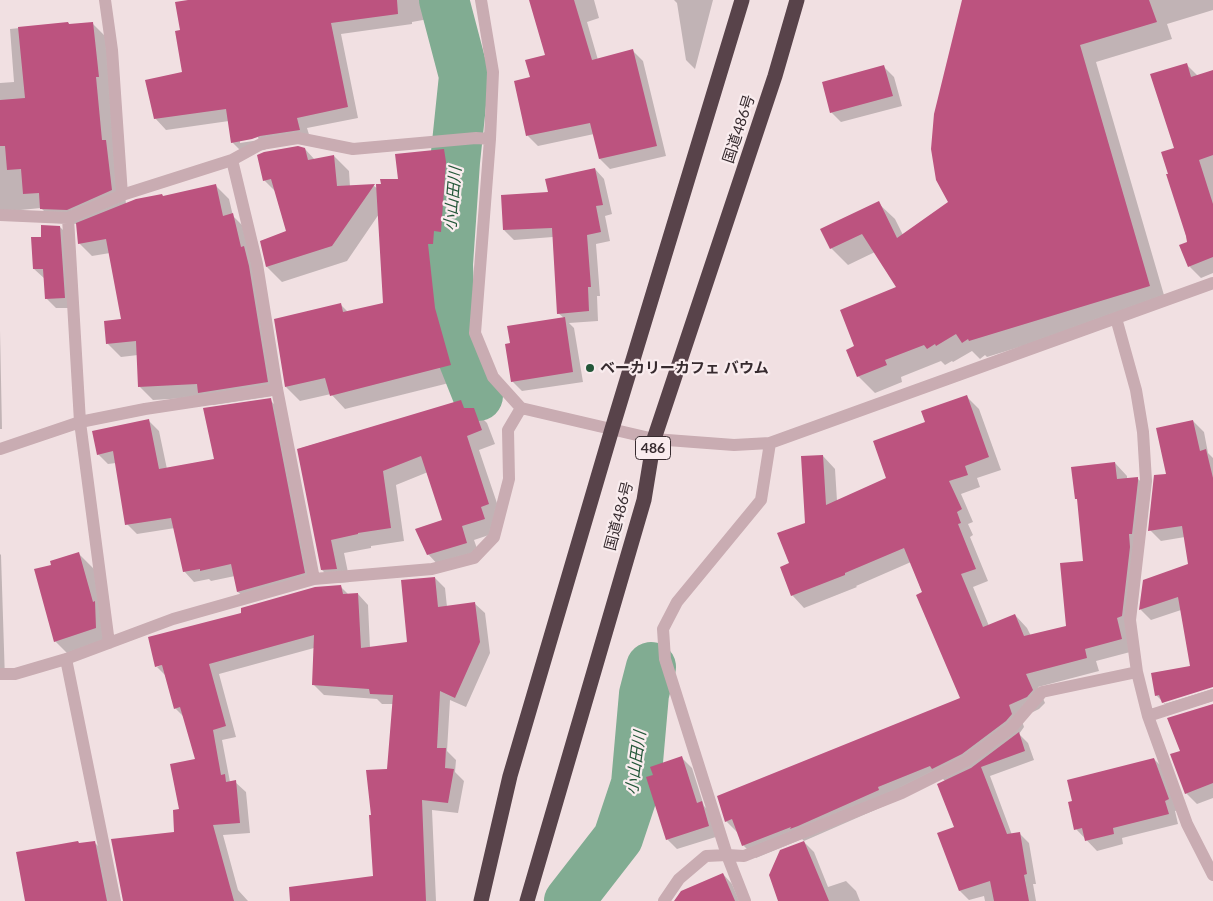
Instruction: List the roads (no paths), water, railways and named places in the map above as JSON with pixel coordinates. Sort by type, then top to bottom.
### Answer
[{"type":"highway","name":"国道486号","points":[[482,901],[510,776],[742,0]]},
{"type":"highway","name":"国道486号","points":[[527,901],[644,500],[654,439],[775,76],[797,0]]},
{"type":"street","points":[[105,0],[112,50],[122,196]]},
{"type":"street","points":[[481,0],[494,72],[475,332],[493,377],[521,408],[654,439],[734,445],[770,443],[1213,283]]},
{"type":"street","points":[[0,215],[68,218],[122,196],[232,160],[261,144],[298,138],[353,149],[476,138],[490,139]]},
{"type":"street","points":[[232,160],[257,264],[276,389],[314,578]]},
{"type":"street","points":[[68,218],[80,422],[109,643]]},
{"type":"street","points":[[1116,318],[1136,390],[1143,432],[1146,481],[1130,620],[1137,672],[1148,716],[1187,824],[1213,875]]},
{"type":"street","points":[[0,449],[80,422],[145,409],[276,389]]},
{"type":"street","points":[[0,674],[16,674],[66,659],[173,619],[314,578],[432,569],[474,558],[494,537],[509,479],[508,430],[521,408]]},
{"type":"street","points":[[745,901],[727,855],[665,659],[663,629],[677,602],[761,500],[770,443]]},
{"type":"street","points":[[66,659],[115,901]]},
{"type":"street","points":[[664,901],[679,879],[706,856],[744,856],[902,793],[966,761],[1012,727],[1042,692],[1137,672]]},
{"type":"street","points":[[1148,716],[1213,695]]},
{"type":"waterway","name":"小山田川","points":[[444,0],[464,76],[455,162],[448,264],[450,326],[478,396]]},
{"type":"waterway","name":"小山田川","points":[[569,901],[618,838],[636,784],[644,694],[651,667]]},
{"type":"place","name":"ベーカリーカフェ バウム","points":[[590,368]]}]
